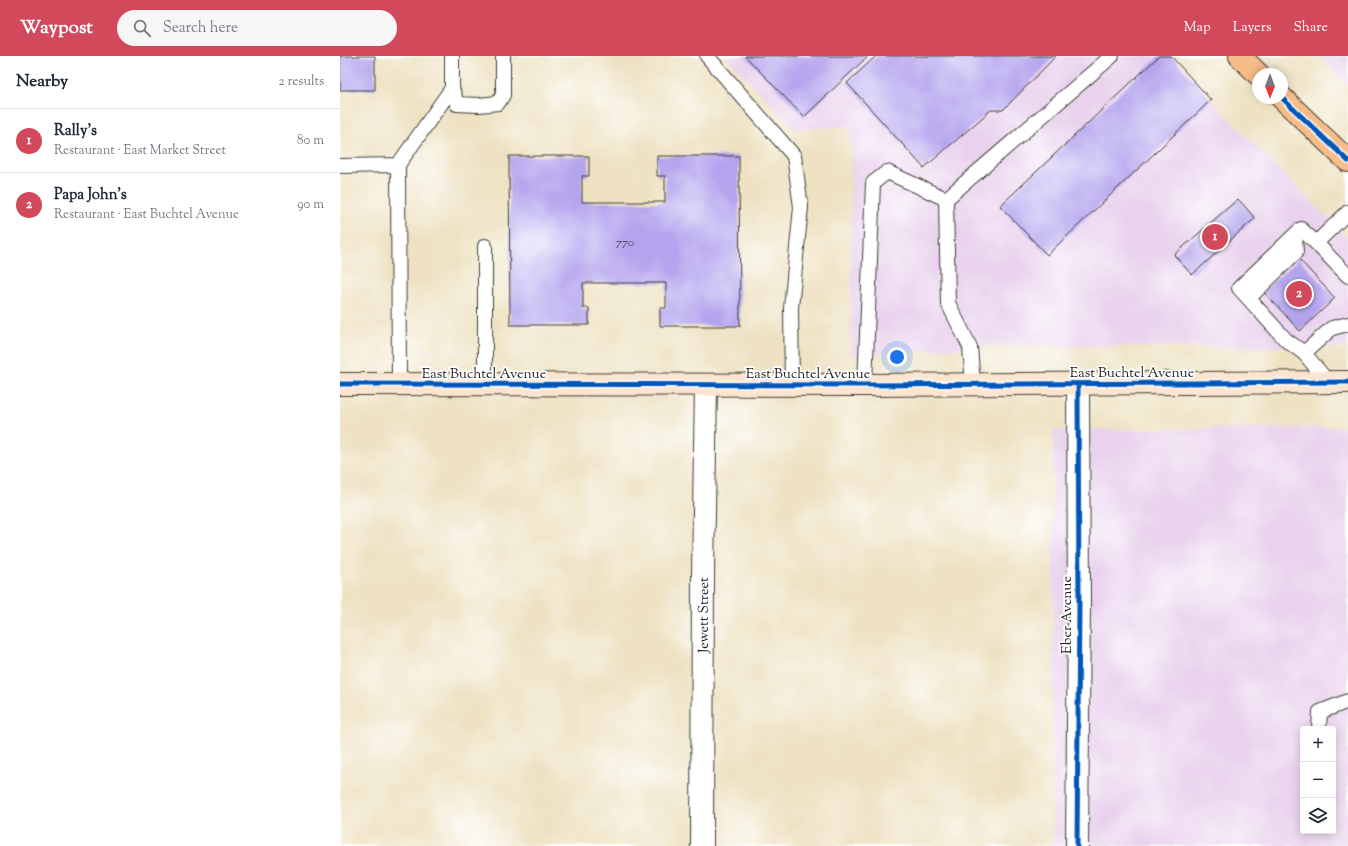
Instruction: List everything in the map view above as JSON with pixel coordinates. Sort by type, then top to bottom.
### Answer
[{"type":"main road","points":[[1240,56],[1252,68]]},
{"type":"main road","points":[[1288,104],[1348,161]]},
{"type":"street","name":"East Buchtel Avenue","points":[[340,384],[865,385],[1338,382]]},
{"type":"street","name":"Eber Avenue","points":[[1077,846],[1079,602],[1078,384]]},
{"type":"street","name":"Jewett Street","points":[[702,846],[703,583],[706,385]]},
{"type":"lane","points":[[452,56],[452,88],[457,104],[479,105],[498,103],[503,95],[503,56]]},
{"type":"lane","points":[[708,56],[794,156],[801,207],[791,308],[792,385]]},
{"type":"lane","points":[[946,199],[1112,56]]},
{"type":"lane","points":[[399,384],[398,165],[452,88]]},
{"type":"lane","points":[[340,166],[398,165]]},
{"type":"lane","points":[[865,385],[873,183],[887,172],[946,199]]},
{"type":"lane","points":[[946,199],[948,303],[970,347],[973,384]]},
{"type":"lane","points":[[1316,243],[1348,212]]},
{"type":"lane","points":[[1338,382],[1304,352],[1286,340],[1239,288],[1301,229],[1348,276]]},
{"type":"lane","points":[[485,246],[485,384]]},
{"type":"lane","points":[[1304,352],[1332,328],[1348,324]]},
{"type":"lane","points":[[1319,726],[1320,712],[1348,701]]},
{"type":"shaded area","points":[[725,56],[1174,56],[1231,121],[1348,238],[1348,347],[993,346],[851,356],[851,125],[795,130]]},
{"type":"shaded area","points":[[1320,56],[1348,56],[1348,86]]},
{"type":"shaded area","points":[[1348,427],[1348,846],[1053,846],[1053,430]]},
{"type":"building","points":[[340,56],[375,56],[375,90],[340,90]]},
{"type":"building","points":[[745,56],[868,56],[804,117]]},
{"type":"building","points":[[876,56],[1056,56],[1003,110],[991,110],[924,168],[847,83]]},
{"type":"building","points":[[1159,56],[1171,56],[1211,100],[1047,255],[1000,206]]},
{"type":"building","points":[[509,156],[589,156],[589,176],[582,176],[582,202],[665,202],[665,176],[657,176],[657,156],[739,156],[740,326],[660,326],[660,308],[666,308],[666,283],[583,283],[583,308],[589,308],[589,325],[510,325]]},
{"type":"building","points":[[1238,199],[1255,218],[1192,275],[1174,255]]},
{"type":"building","points":[[1299,259],[1335,298],[1300,331],[1263,291]]},
{"type":"cycle path","points":[[1288,104],[1348,161]]},
{"type":"cycle path","points":[[340,384],[865,385],[1348,382]]},
{"type":"cycle path","points":[[1077,846],[1079,602],[1078,384]]},
{"type":"place","name":"Rally's","points":[[1215,237]]},
{"type":"place","name":"Papa John's","points":[[1299,294]]}]
